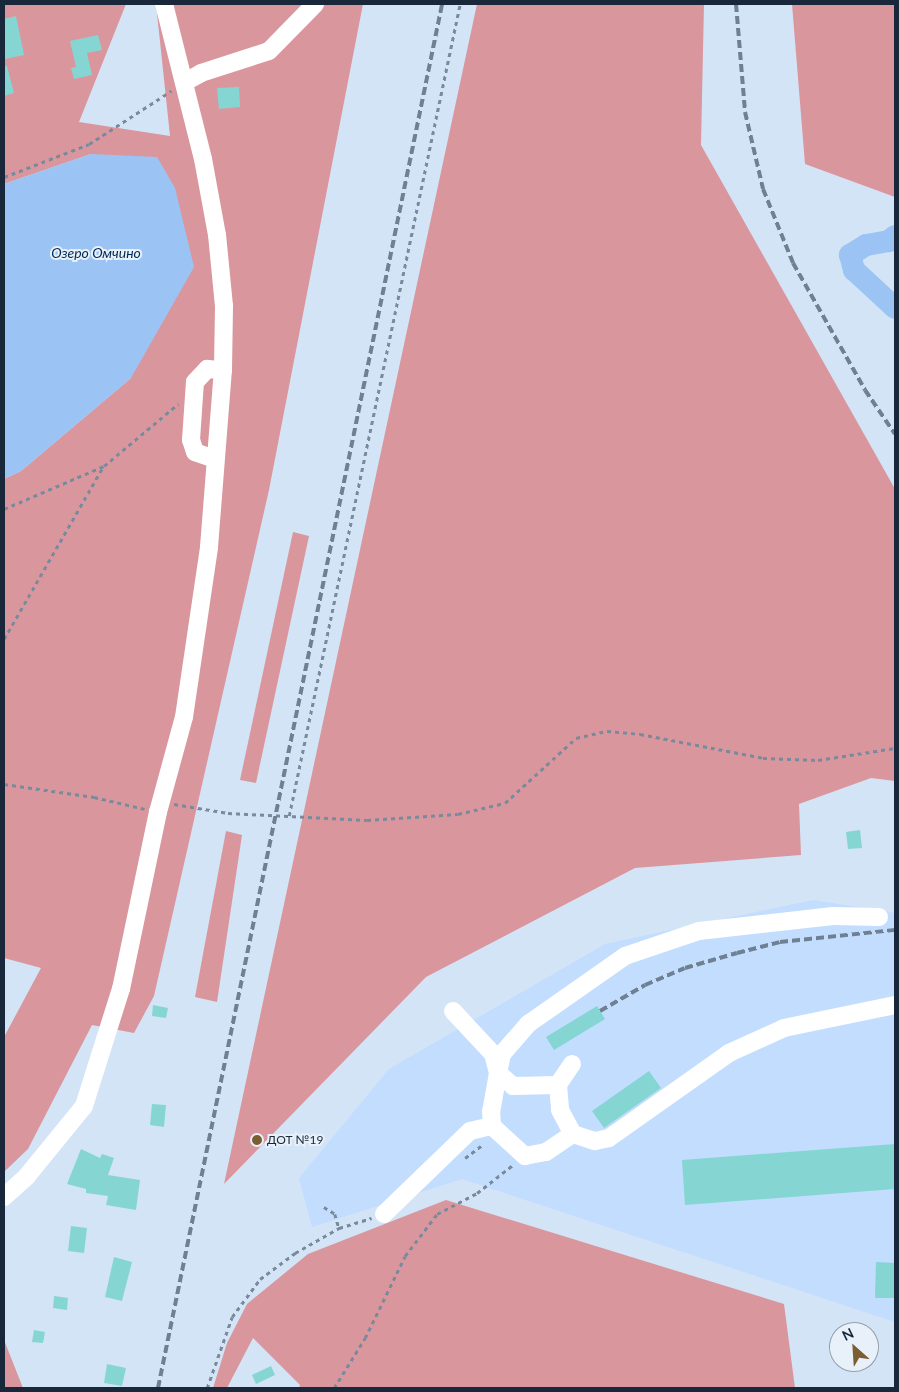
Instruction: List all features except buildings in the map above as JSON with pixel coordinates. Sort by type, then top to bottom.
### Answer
[{"type":"street","points":[[4,1197],[27,1176],[84,1106],[120,989],[160,807],[184,717],[209,547],[214,459],[223,370],[224,306],[217,235],[185,82],[164,4]]},
{"type":"street","points":[[185,82],[201,73],[269,51],[314,6]]},
{"type":"street","points":[[214,459],[196,452],[191,440],[195,382],[206,369],[223,370]]},
{"type":"street","points":[[573,1134],[546,1152],[524,1156],[492,1126],[491,1111],[502,1054],[528,1024],[625,956],[699,931],[833,916],[879,917]]},
{"type":"street","points":[[572,1064],[558,1085],[560,1110],[573,1134],[595,1141],[609,1138],[729,1053],[784,1028],[895,1005]]},
{"type":"street","points":[[453,1011],[483,1040],[493,1054],[498,1073],[513,1086],[558,1085]]},
{"type":"street","points":[[384,1214],[470,1130],[492,1126]]},
{"type":"path","points":[[289,816],[460,4]]},
{"type":"path","points":[[4,177],[89,144],[185,82]]},
{"type":"path","points":[[4,509],[104,466],[195,389]]},
{"type":"path","points":[[4,639],[104,466]]},
{"type":"path","points":[[4,784],[160,807],[228,813],[367,820],[458,814],[505,803],[576,738],[607,731],[640,734],[763,758],[818,760],[895,748]]},
{"type":"path","points":[[464,1160],[485,1143]]},
{"type":"path","points":[[334,1388],[365,1338],[405,1256],[436,1214],[477,1193],[524,1156]]},
{"type":"path","points":[[324,1206],[335,1214],[339,1228]]},
{"type":"path","points":[[207,1388],[232,1317],[260,1279],[295,1253],[339,1228],[384,1214]]},
{"type":"shaded area","points":[[4,4],[126,4],[79,122],[170,136],[156,4],[363,4],[269,490],[154,996],[134,1033],[92,1025],[28,1149],[4,1172],[4,1037],[41,968],[4,958],[4,479],[21,471],[131,378],[91,154],[4,184]]},
{"type":"shaded area","points":[[477,4],[704,4],[701,145],[895,489],[895,781],[871,778],[799,804],[801,855],[635,868],[426,977],[224,1184]]},
{"type":"shaded area","points":[[792,4],[895,4],[895,197],[805,164]]},
{"type":"shaded area","points":[[293,532],[309,536],[256,783],[240,780]]},
{"type":"shaded area","points":[[226,831],[242,835],[217,1002],[195,997]]},
{"type":"shaded area","points":[[813,900],[895,913],[895,1322],[462,1179],[312,1227],[299,1178],[389,1069],[605,944]]},
{"type":"shaded area","points":[[446,1200],[784,1304],[795,1388],[299,1388],[300,1385],[253,1338],[227,1388],[213,1388],[227,1343],[247,1304],[308,1254]]},
{"type":"shaded area","points":[[4,1340],[23,1388],[4,1388]]},
{"type":"water","name":"Озеро Омчино","points":[[91,154],[157,157],[175,188],[194,267],[131,378],[21,471],[4,479],[4,184]]},
{"type":"waterway","points":[[895,236],[889,241],[866,245],[850,255],[854,270],[895,308]]},
{"type":"railway","points":[[158,1388],[442,4]]},
{"type":"railway","points":[[736,4],[745,112],[763,189],[793,263],[865,390],[895,434]]},
{"type":"railway","points":[[600,1011],[645,985],[685,968],[737,953],[780,942],[895,930]]},
{"type":"place","name":"ДОТ №19","points":[[257,1140]]}]
